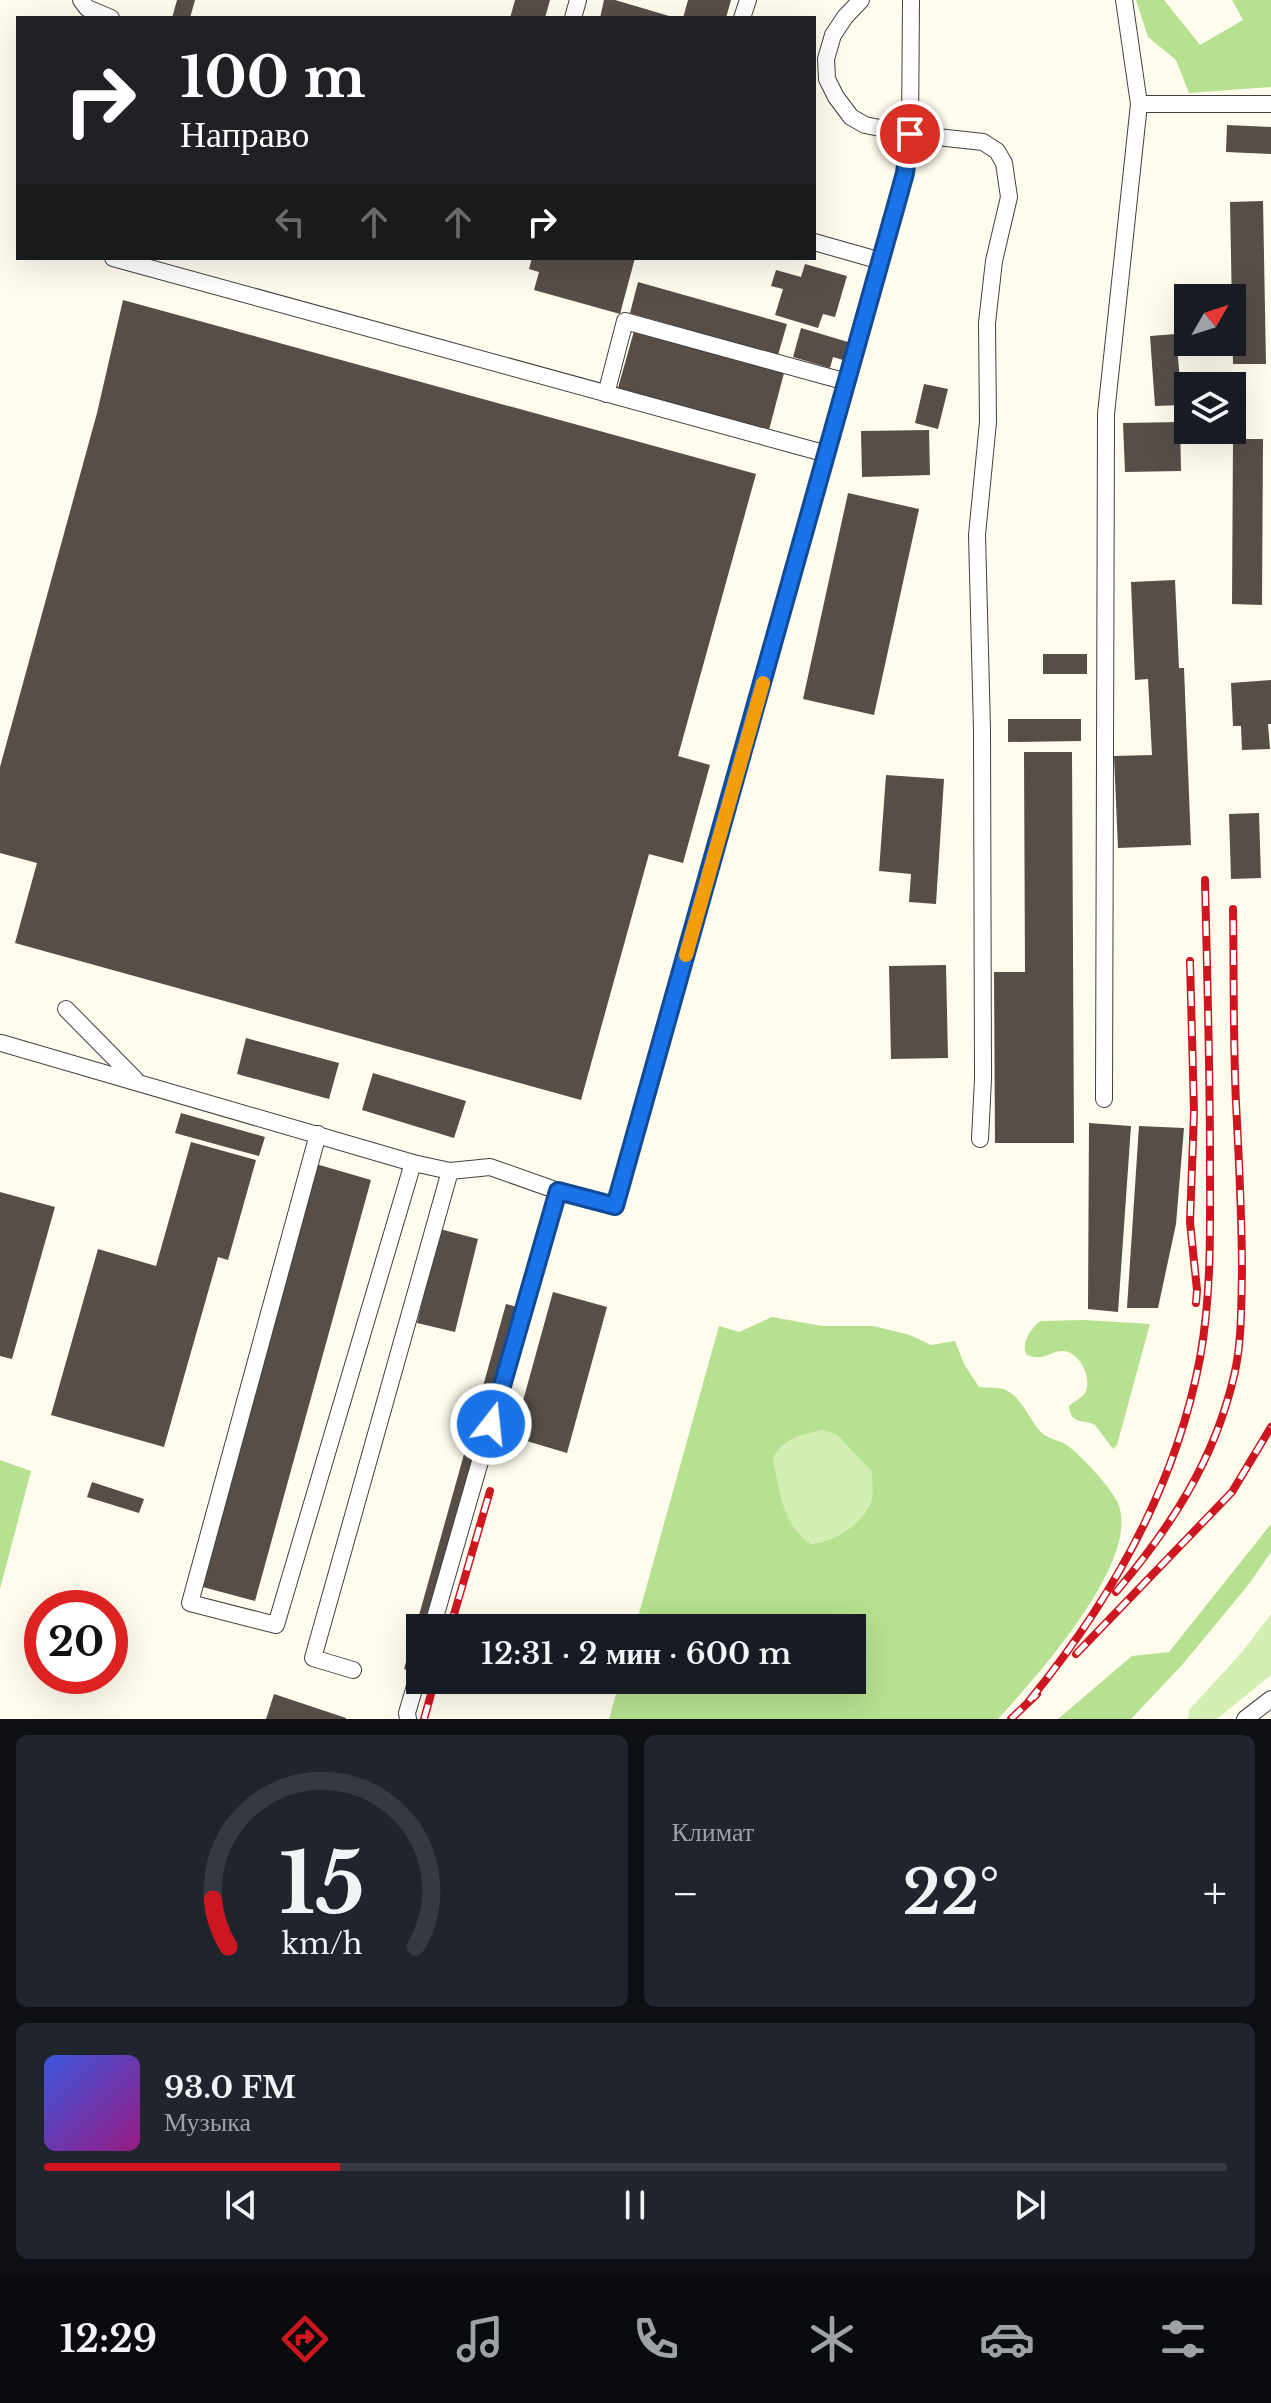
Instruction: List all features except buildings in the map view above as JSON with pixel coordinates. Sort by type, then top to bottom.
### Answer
[{"type":"street","points":[[81,0],[87,8],[106,16]]},
{"type":"street","points":[[861,0],[833,35],[826,59],[827,79],[851,117],[865,125],[910,134],[983,142],[997,151],[1004,163],[1009,197],[994,261],[987,323],[988,422],[977,535],[982,729],[983,1079],[980,1139]]},
{"type":"street","points":[[1,1043],[413,1163],[450,1171],[490,1167],[558,1191],[615,1206],[905,173],[910,134],[911,0]]},
{"type":"street","points":[[1104,1099],[1106,414],[1139,104],[1124,0]]},
{"type":"street","points":[[1139,104],[1271,104]]},
{"type":"street","points":[[816,243],[881,261]]},
{"type":"street","points":[[120,260],[827,454]]},
{"type":"street","points":[[606,394],[625,321],[847,382]]},
{"type":"street","points":[[66,1009],[138,1082]]},
{"type":"street","points":[[318,1134],[190,1603],[276,1625],[413,1163]]},
{"type":"street","points":[[353,1670],[313,1658],[450,1171]]},
{"type":"street","points":[[436,1614],[558,1191]]},
{"type":"street","points":[[408,1719],[413,1694]]},
{"type":"street","points":[[1245,1719],[1271,1699]]},
{"type":"green space","points":[[1136,0],[1164,0],[1200,45],[1243,20],[1232,0],[1271,0],[1271,87],[1189,93],[1176,60],[1148,37]]},
{"type":"green space","points":[[772,1317],[822,1326],[873,1326],[910,1335],[931,1345],[955,1341],[964,1364],[979,1387],[1003,1389],[1015,1396],[1038,1429],[1078,1454],[1114,1496],[1121,1527],[1115,1555],[1100,1586],[1059,1648],[998,1719],[609,1719],[616,1694],[866,1694],[866,1614],[639,1614],[719,1326],[739,1332]],"holes":[[[824,1430],[837,1435],[872,1472],[872,1498],[863,1515],[848,1530],[811,1544],[801,1536],[788,1517],[773,1459],[788,1442],[801,1435]]]},
{"type":"green space","points":[[1041,1321],[1150,1324],[1117,1445],[1113,1449],[1095,1425],[1075,1419],[1070,1412],[1069,1406],[1084,1395],[1087,1388],[1086,1374],[1080,1361],[1064,1351],[1039,1357],[1027,1355],[1025,1351],[1028,1336]]},
{"type":"green space","points":[[824,1430],[837,1435],[872,1472],[872,1498],[863,1515],[848,1530],[811,1544],[801,1536],[788,1517],[773,1459],[788,1442],[801,1435]]},
{"type":"green space","points":[[0,1460],[31,1471],[0,1589]]},
{"type":"green space","points":[[1271,1524],[1271,1552],[1249,1584],[1182,1665],[1131,1719],[1058,1719],[1132,1656],[1169,1652]]},
{"type":"green space","points":[[1271,1614],[1271,1675],[1217,1719],[1188,1719],[1189,1710],[1242,1652]]},
{"type":"railway","points":[[1029,1701],[1087,1623],[1136,1540],[1175,1451],[1200,1358],[1207,1308],[1210,1233],[1205,880]]},
{"type":"railway","points":[[1116,1592],[1155,1543],[1188,1492],[1215,1436],[1237,1363],[1242,1252],[1234,1054],[1233,909]]},
{"type":"railway","points":[[1190,961],[1194,1112],[1190,1222],[1196,1303]]},
{"type":"railway","points":[[1076,1654],[1232,1492],[1271,1427]]},
{"type":"railway","points":[[454,1614],[490,1491]]},
{"type":"railway","points":[[424,1719],[431,1694]]},
{"type":"railway","points":[[1011,1719],[1037,1694]]},
{"type":"slow traffic","points":[[686,955],[763,683]]},
{"type":"route","points":[[491,1424],[558,1191],[615,1206],[905,173],[910,134]]}]
